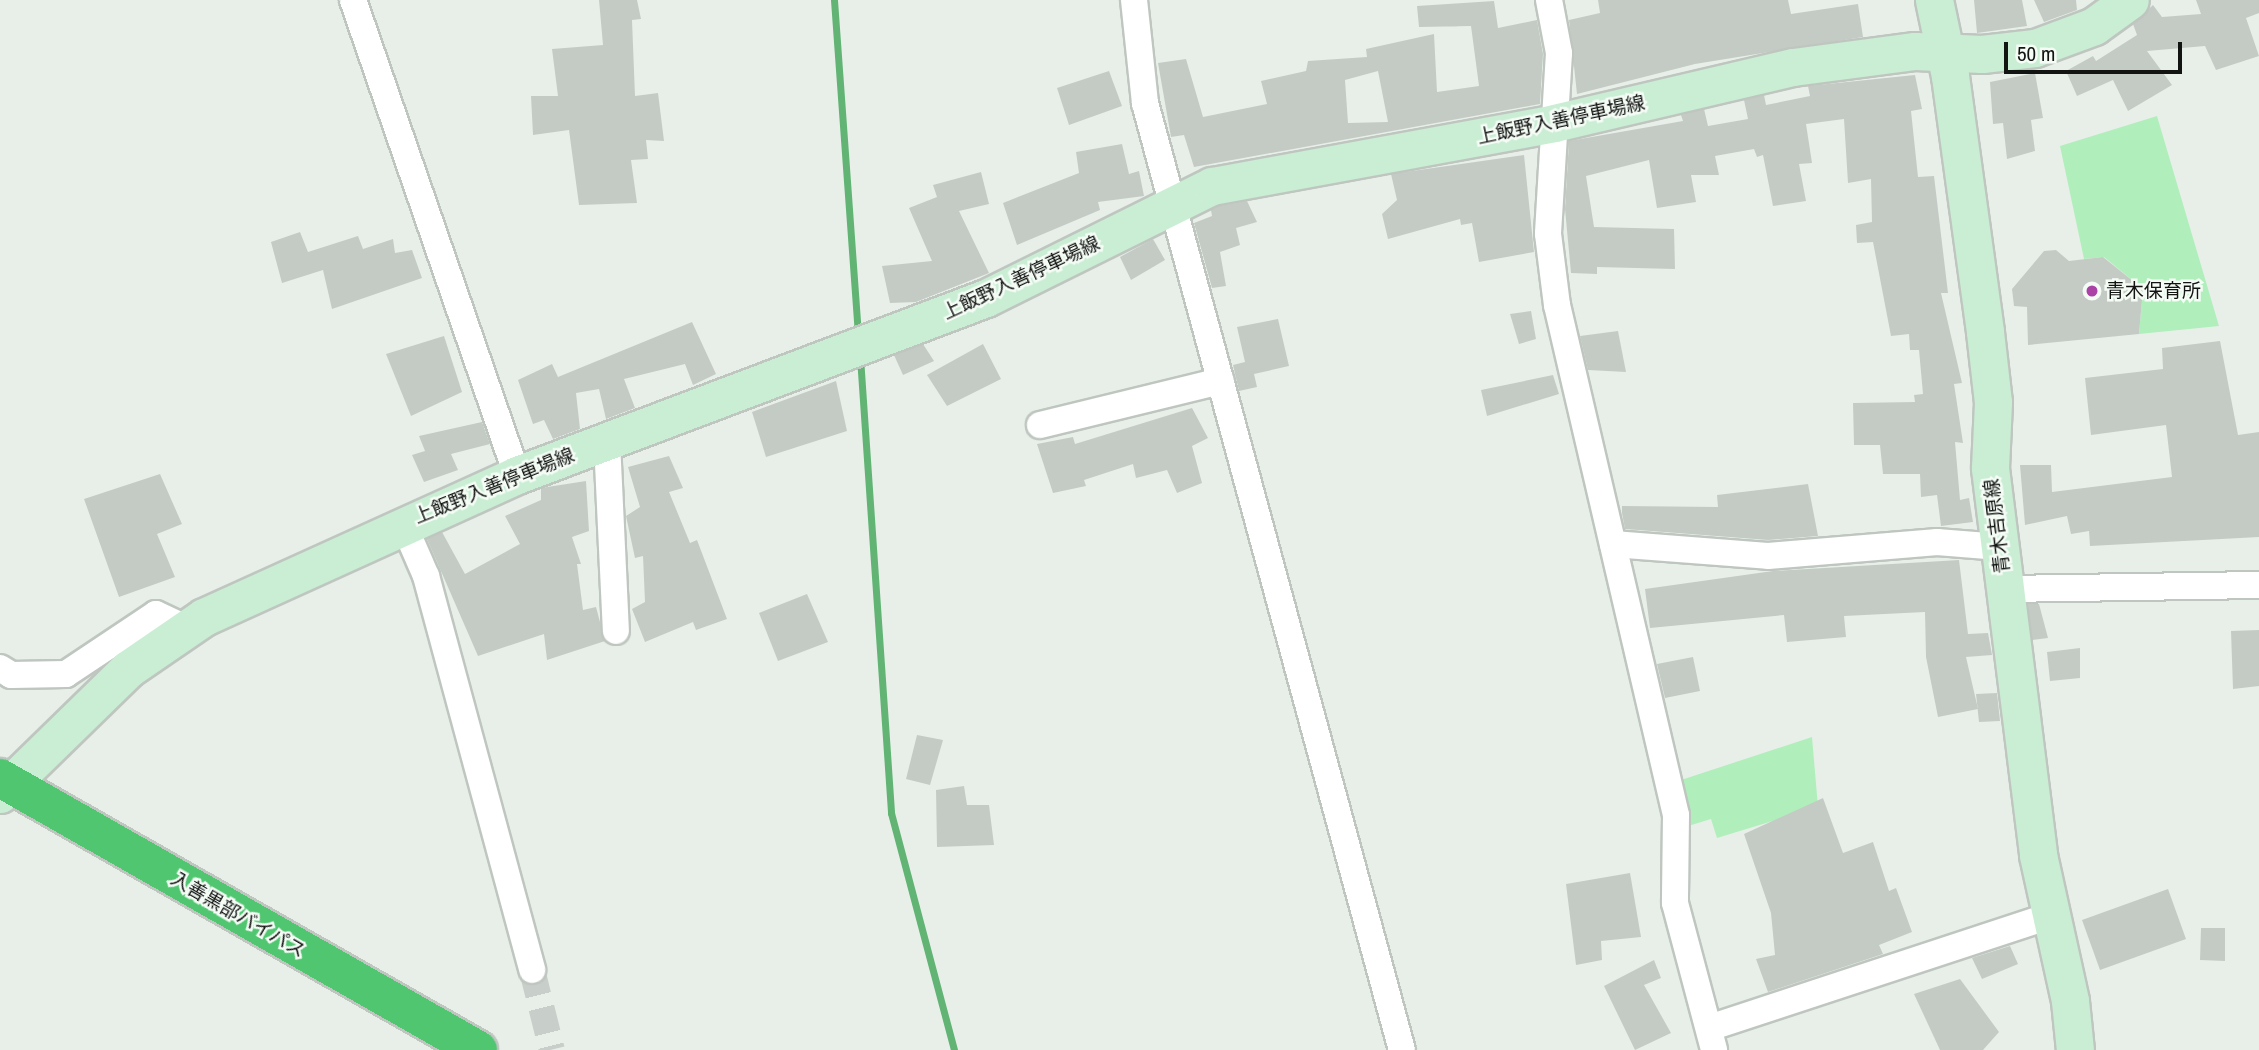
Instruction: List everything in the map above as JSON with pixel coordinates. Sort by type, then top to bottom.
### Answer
[{"type":"highway","name":"入善黒部バイパス","points":[[3,785],[478,1050]]},
{"type":"main road","name":"青木吉原線","points":[[1934,0],[1944,51],[1985,332],[1993,402],[1990,468],[2005,589],[2050,916],[2070,1001],[2075,1050]]},
{"type":"main road","name":"上飯野入善停車場線","points":[[3,785],[128,669],[186,628],[403,523],[517,475],[986,298],[1172,202],[1258,175],[1554,123],[1793,67],[1944,51],[1982,54],[2060,42],[2130,0]]},
{"type":"street","points":[[353,0],[517,475]]},
{"type":"street","points":[[1134,0],[1145,103],[1402,1050]]},
{"type":"street","points":[[1549,0],[1559,53],[1548,234],[1557,305],[1676,815],[1675,903],[1712,1039],[2050,916]]},
{"type":"street","points":[[1040,425],[1221,381]]},
{"type":"street","points":[[607,442],[616,631]]},
{"type":"street","points":[[403,523],[426,576],[532,971]]},
{"type":"street","points":[[1613,544],[1768,556],[1937,542],[2000,547]]},
{"type":"street","points":[[2005,589],[2259,585]]},
{"type":"street","points":[[0,668],[11,675],[66,674],[156,614],[186,628]]},
{"type":"green space","points":[[2157,116],[2219,326],[2139,334],[2143,289],[2104,257],[2084,259],[2060,146]]},
{"type":"green space","points":[[1812,737],[1818,807],[1717,838],[1711,819],[1685,827],[1678,781]]},
{"type":"building","points":[[599,0],[637,0],[641,19],[632,20],[635,96],[658,93],[664,141],[646,140],[648,159],[631,160],[637,203],[579,205],[569,130],[533,135],[531,96],[558,96],[552,49],[603,45]]},
{"type":"building","points":[[1598,0],[1788,0],[1791,14],[1858,4],[1863,37],[1695,64],[1577,94],[1569,20],[1600,13]]},
{"type":"building","points":[[1974,0],[2022,0],[2027,26],[1977,33]]},
{"type":"building","points":[[2034,0],[2076,0],[2077,10],[2044,22]]},
{"type":"building","points":[[2196,0],[2259,0],[2259,13],[2246,18],[2259,56],[2216,70],[2205,46],[2147,51],[2172,85],[2128,111],[2113,80],[2077,96],[2066,71],[2093,56],[2096,61],[2137,35],[2133,24],[2153,5],[2162,17],[2201,14]]},
{"type":"building","points":[[1494,1],[1498,28],[1537,20],[1543,54],[1540,104],[1194,167],[1184,135],[1171,137],[1158,63],[1186,59],[1203,117],[1267,104],[1261,81],[1306,71],[1308,61],[1367,57],[1366,49],[1434,34],[1437,92],[1479,86],[1471,26],[1419,27],[1417,6]],"holes":[[[1378,71],[1388,122],[1348,123],[1345,80]]]},
{"type":"building","points":[[1109,71],[1122,106],[1069,125],[1057,88]]},
{"type":"building","points":[[2035,73],[2043,118],[2031,120],[2035,151],[2007,159],[2003,123],[1993,124],[1990,82]]},
{"type":"building","points":[[1915,75],[1922,109],[1911,111],[1918,177],[1934,176],[1948,293],[1941,293],[1962,383],[1954,384],[1963,443],[1955,442],[1960,500],[1969,498],[1973,522],[1941,526],[1937,495],[1921,497],[1920,474],[1883,474],[1880,445],[1854,445],[1853,403],[1915,402],[1914,395],[1923,394],[1919,350],[1910,350],[1909,334],[1891,336],[1873,242],[1857,243],[1856,225],[1872,222],[1871,179],[1848,183],[1844,119],[1806,124],[1812,163],[1799,164],[1806,201],[1773,206],[1763,155],[1757,157],[1754,149],[1715,156],[1719,175],[1691,175],[1696,202],[1657,208],[1649,160],[1586,176],[1594,227],[1674,229],[1675,269],[1597,267],[1597,274],[1571,273],[1565,209],[1569,141],[1683,121],[1681,115],[1704,109],[1708,126],[1748,119],[1744,100],[1764,95],[1766,105],[1810,96],[1808,86]]},
{"type":"building","points":[[1122,144],[1129,174],[1139,171],[1144,196],[1098,202],[1100,210],[1017,245],[1003,203],[1079,173],[1076,152]]},
{"type":"building","points":[[1524,155],[1534,252],[1479,262],[1472,223],[1461,225],[1460,219],[1388,239],[1382,214],[1397,200],[1391,174]]},
{"type":"building","points":[[981,172],[989,204],[959,211],[989,273],[916,302],[890,303],[882,266],[932,261],[909,208],[937,197],[933,185]]},
{"type":"building","points":[[1247,201],[1257,222],[1236,228],[1240,245],[1220,252],[1226,286],[1212,288],[1194,223],[1212,216],[1211,210],[1219,206]]},
{"type":"building","points":[[300,232],[308,252],[358,236],[363,249],[393,239],[395,253],[412,250],[422,278],[332,309],[323,270],[282,283],[271,242]]},
{"type":"building","points":[[1153,239],[1165,260],[1131,280],[1120,257]]},
{"type":"building","points":[[2056,250],[2069,261],[2103,257],[2143,289],[2139,334],[2028,345],[2027,307],[2014,306],[2012,289],[2044,251]]},
{"type":"building","points":[[1531,311],[1536,339],[1519,344],[1510,314]]},
{"type":"building","points":[[1278,319],[1289,366],[1254,374],[1257,387],[1239,391],[1233,365],[1245,362],[1237,327]]},
{"type":"building","points":[[692,322],[716,374],[693,385],[685,364],[624,379],[635,408],[606,419],[599,389],[576,393],[580,429],[553,439],[544,420],[533,424],[518,380],[552,364],[558,377]]},
{"type":"building","points":[[1618,331],[1626,372],[1588,370],[1580,336]]},
{"type":"building","points":[[444,336],[462,392],[411,416],[386,354]]},
{"type":"building","points":[[2220,341],[2238,435],[2259,432],[2259,537],[2090,546],[2089,531],[2071,534],[2067,516],[2025,525],[2020,465],[2051,465],[2052,492],[2172,477],[2166,425],[2091,435],[2085,378],[2163,369],[2162,348]]},
{"type":"building","points":[[923,344],[934,361],[903,375],[894,355]]},
{"type":"building","points":[[983,344],[1001,379],[947,406],[927,375]]},
{"type":"building","points":[[1553,375],[1559,394],[1487,416],[1481,390]]},
{"type":"building","points":[[836,381],[847,431],[766,457],[752,412]]},
{"type":"building","points":[[1192,408],[1208,438],[1192,446],[1202,483],[1177,493],[1167,470],[1136,478],[1133,464],[1084,480],[1086,486],[1053,493],[1037,444],[1073,437],[1075,444]]},
{"type":"building","points":[[482,422],[490,444],[451,454],[458,470],[424,482],[412,455],[425,451],[419,436]]},
{"type":"building","points":[[669,456],[683,488],[669,492],[690,543],[697,540],[727,619],[696,630],[693,622],[645,642],[632,609],[645,602],[643,556],[635,558],[626,516],[640,507],[628,467]]},
{"type":"building","points":[[160,474],[182,524],[157,534],[175,577],[119,597],[84,499]]},
{"type":"building","points":[[586,481],[589,531],[572,537],[581,564],[577,564],[583,610],[596,607],[605,641],[547,660],[544,634],[478,656],[427,539],[442,532],[465,574],[520,544],[505,516],[541,500],[541,488]]},
{"type":"building","points":[[1808,484],[1818,536],[1768,540],[1625,529],[1622,506],[1718,507],[1717,495]]},
{"type":"building","points":[[1959,560],[1968,634],[1988,633],[1992,655],[1966,657],[1978,709],[1938,717],[1926,657],[1925,612],[1844,616],[1846,637],[1787,642],[1784,615],[1650,628],[1645,589],[1773,571]]},
{"type":"building","points":[[807,594],[828,642],[778,661],[759,613]]},
{"type":"building","points":[[2028,604],[2039,604],[2048,638],[2032,640]]},
{"type":"building","points":[[2259,630],[2259,686],[2233,689],[2231,631]]},
{"type":"building","points":[[2080,648],[2080,678],[2050,681],[2047,652]]},
{"type":"building","points":[[1693,657],[1700,691],[1665,698],[1657,664]]},
{"type":"building","points":[[1997,693],[2000,721],[1979,722],[1976,694]]},
{"type":"building","points":[[917,735],[943,740],[930,785],[906,779]]},
{"type":"building","points":[[964,786],[967,805],[989,805],[994,845],[937,847],[936,790]]},
{"type":"building","points":[[1823,798],[1843,853],[1873,842],[1889,891],[1896,888],[1912,932],[1879,945],[1883,954],[1768,992],[1756,959],[1775,955],[1771,913],[1744,834]]},
{"type":"building","points":[[1630,873],[1641,937],[1601,941],[1602,960],[1576,965],[1566,884]]},
{"type":"building","points":[[2168,889],[2186,939],[2100,970],[2082,920]]},
{"type":"building","points":[[2201,928],[2225,928],[2225,961],[2200,960]]},
{"type":"building","points":[[2010,946],[2018,964],[1982,979],[1972,958]]},
{"type":"building","points":[[1654,960],[1661,978],[1644,985],[1671,1033],[1635,1050],[1604,986]]},
{"type":"building","points":[[1960,979],[1999,1032],[1983,1050],[1940,1050],[1914,994]]},
{"type":"waterway","points":[[834,0],[858,334]]},
{"type":"waterway","points":[[860,357],[891,813],[954,1050]]},
{"type":"tunnel","points":[[532,970],[552,1050]]},
{"type":"place","name":"青木保育所","points":[[2092,291]]}]
